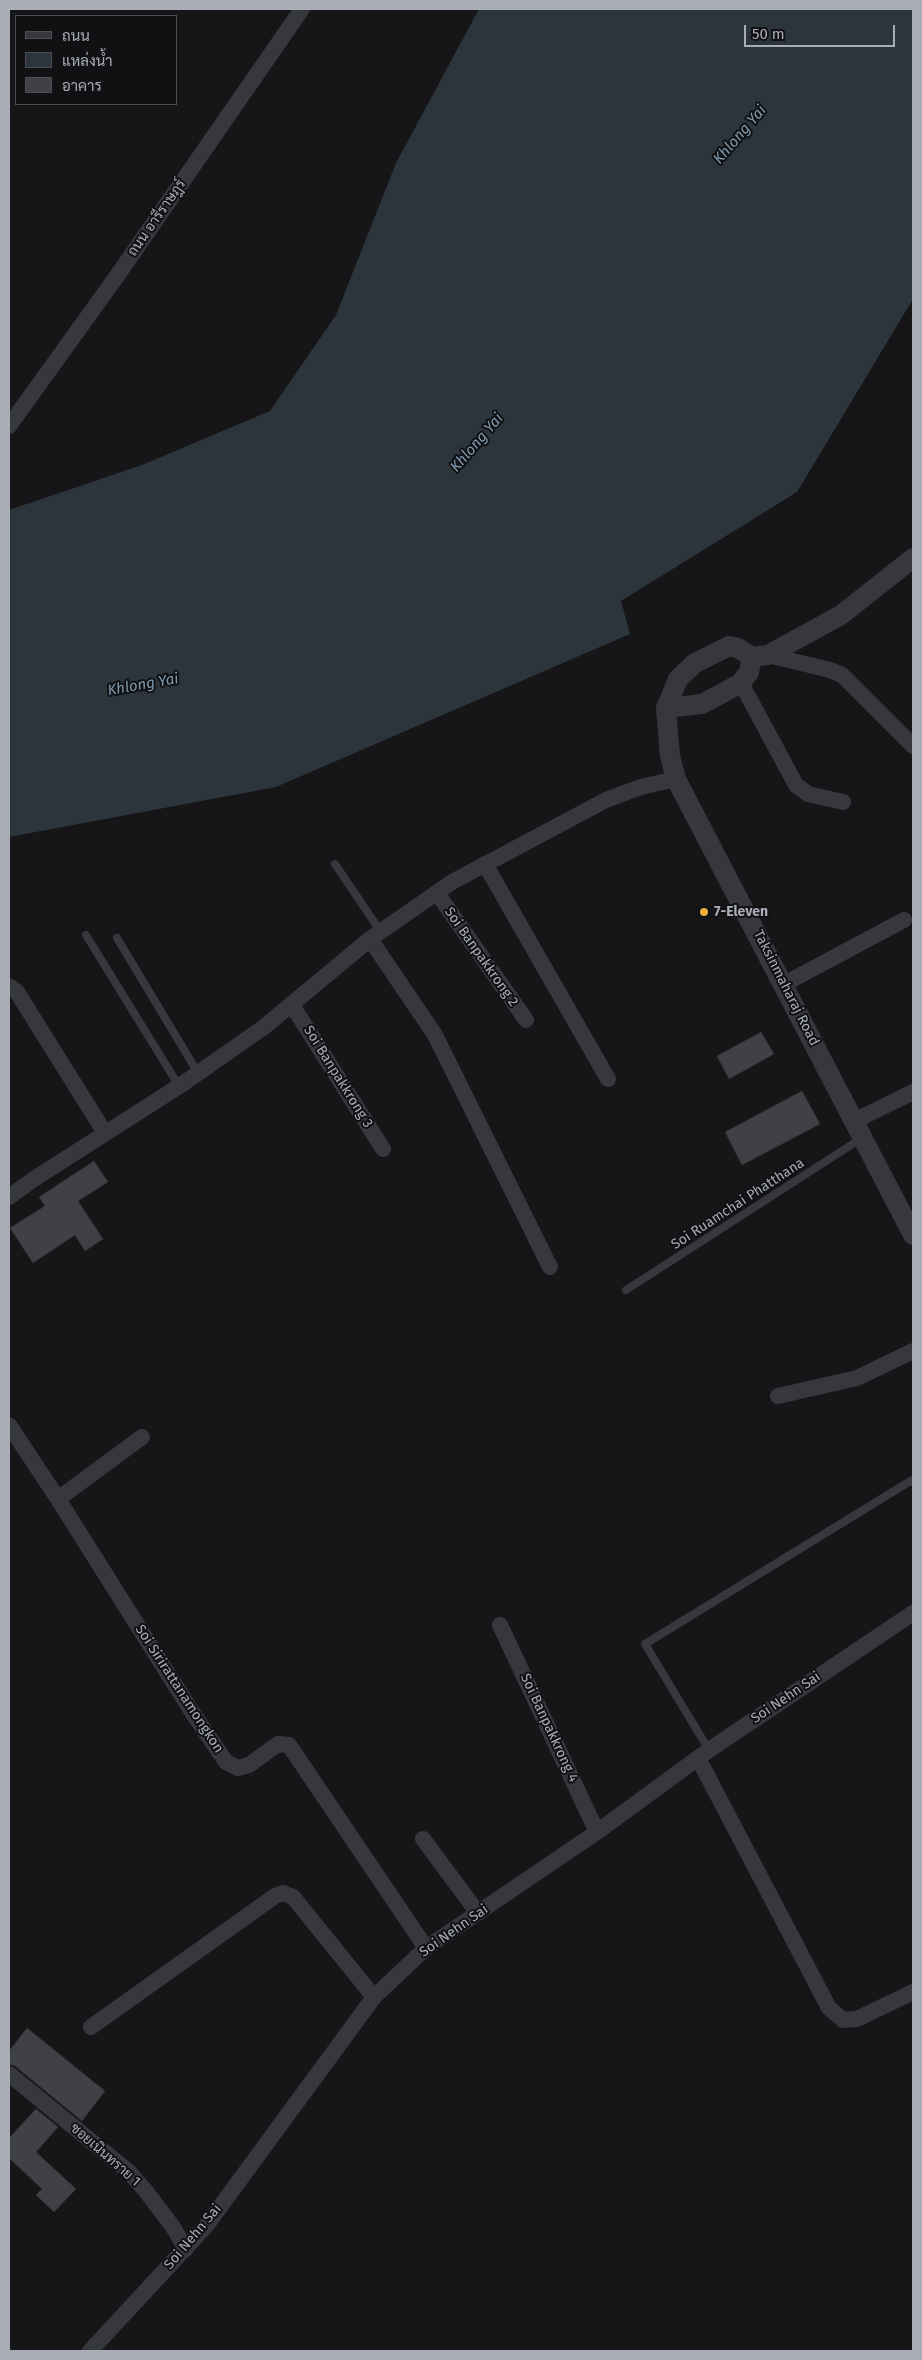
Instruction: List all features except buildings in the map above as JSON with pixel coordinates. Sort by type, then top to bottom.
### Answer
[{"type":"street","name":"ถนน อารีราษฎร์","points":[[9,426],[117,276],[302,9]]},
{"type":"street","points":[[666,708],[702,704],[741,683],[760,656],[841,615],[913,558]]},
{"type":"street","name":"Taksinmaharaj Road","points":[[760,656],[729,646],[695,663],[678,679],[666,708],[670,756],[676,779],[913,1235]]},
{"type":"street","points":[[760,656],[830,670],[842,675],[913,746]]},
{"type":"street","points":[[741,683],[796,785],[808,794],[843,802]]},
{"type":"street","points":[[9,1198],[198,1073],[292,1005],[375,936],[452,882],[606,800],[641,787],[676,779]]},
{"type":"street","points":[[485,864],[608,1079]]},
{"type":"street","name":"Soi Banpakkrong 2","points":[[437,894],[526,1020]]},
{"type":"street","points":[[784,984],[904,920]]},
{"type":"street","points":[[375,936],[435,1035],[550,1267]]},
{"type":"street","points":[[9,986],[18,992],[105,1133]]},
{"type":"street","name":"Soi Banpakkrong 3","points":[[292,1005],[383,1149]]},
{"type":"street","points":[[858,1130],[913,1092]]},
{"type":"street","points":[[778,1396],[858,1378],[913,1351]]},
{"type":"street","name":"Soi Sirirattanamongkon","points":[[9,1425],[226,1762],[238,1768],[249,1765],[278,1744],[289,1745],[426,1948]]},
{"type":"street","points":[[58,1499],[142,1437]]},
{"type":"street","name":"Soi Nehn Sai","points":[[90,2351],[206,2226],[374,1996],[426,1948],[597,1832],[704,1754],[913,1613]]},
{"type":"street","name":"Soi Banpakkrong 4","points":[[500,1625],[597,1832]]},
{"type":"street","points":[[704,1754],[829,2008],[843,2020],[857,2019],[913,1992]]},
{"type":"street","points":[[423,1839],[478,1913]]},
{"type":"street","points":[[91,2028],[275,1896],[284,1893],[293,1897],[374,1996]]},
{"type":"street","name":"ซอยเนินทราย 1","points":[[9,2074],[128,2172],[145,2190],[173,2227],[186,2249]]},
{"type":"lane","points":[[335,864],[375,936]]},
{"type":"lane","points":[[86,935],[179,1086]]},
{"type":"lane","points":[[116,938],[198,1073]]},
{"type":"lane","name":"Soi Ruamchai Phatthana","points":[[626,1290],[858,1130]]},
{"type":"lane","points":[[704,1754],[644,1644],[912,1480],[913,1482]]},
{"type":"water","name":"Khlong Yai","points":[[479,9],[913,9],[913,299],[797,492],[621,601],[630,634],[276,787],[9,837],[9,510],[142,465],[270,411],[336,315],[396,163]]},
{"type":"place","name":"7-Eleven","points":[[704,912]]}]
